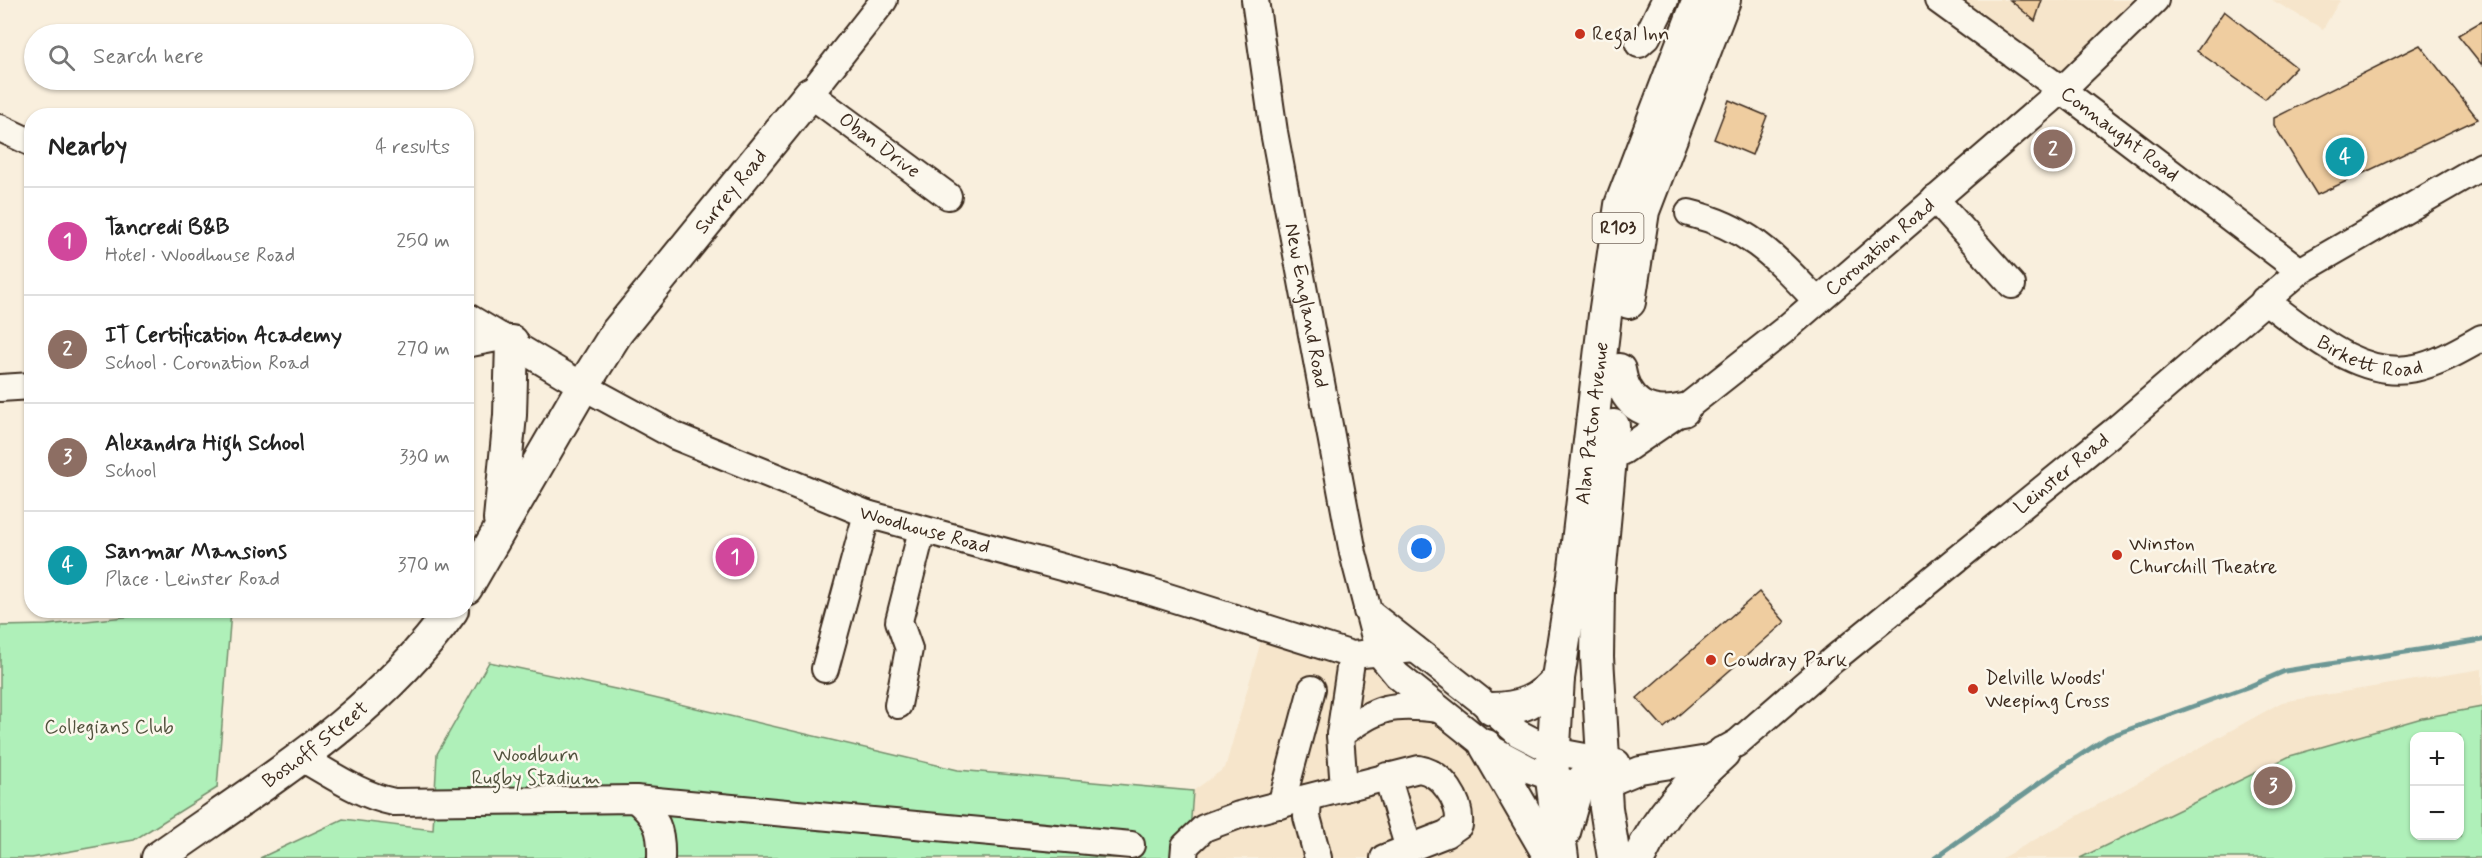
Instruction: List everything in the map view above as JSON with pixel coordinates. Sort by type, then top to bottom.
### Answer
[{"type":"main road","name":"Alan Paton Avenue","points":[[1558,854],[1598,696],[1598,463],[1622,205],[1699,0]]},
{"type":"main road","name":"Alan Paton Avenue","points":[[1614,858],[1578,772],[1558,678],[1574,576],[1619,370],[1643,211],[1724,0]]},
{"type":"main road","name":"Surrey Road","points":[[583,386],[617,332],[810,94]]},
{"type":"main road","points":[[499,529],[510,416],[507,340]]},
{"type":"main road","points":[[1619,370],[1622,387],[1636,404],[1658,413],[1683,410]]},
{"type":"main road","points":[[474,574],[583,386]]},
{"type":"main road","name":"Boshoff Street","points":[[158,858],[300,757],[362,709],[407,664],[445,618]]},
{"type":"main road","points":[[1492,709],[1510,709],[1527,705],[1550,689],[1558,678]]},
{"type":"main road","points":[[1486,746],[1558,854]]},
{"type":"main road","points":[[1639,858],[1655,828],[1674,801],[1723,753]]},
{"type":"street","name":"Surrey Road","points":[[810,94],[884,0]]},
{"type":"street","name":"New England Road","points":[[1255,0],[1279,156],[1353,553],[1379,653],[1397,675],[1486,746],[1578,772]]},
{"type":"street","points":[[1639,44],[1647,37],[1665,0]]},
{"type":"street","name":"Connaught Road","points":[[1938,0],[2062,90],[2300,271]]},
{"type":"street","name":"Coronation Road","points":[[1598,463],[1683,410],[1817,301],[2062,90],[2155,0]]},
{"type":"street","name":"Oban Drive","points":[[810,94],[948,196]]},
{"type":"street","points":[[0,128],[24,139]]},
{"type":"street","name":"Leinster Road","points":[[1578,772],[1640,770],[1698,762],[1723,753],[1834,659],[2113,432],[2300,271],[2482,166]]},
{"type":"street","points":[[1935,199],[2012,285]]},
{"type":"street","points":[[1689,213],[1714,219],[1769,251],[1817,301]]},
{"type":"street","name":"Birkett Road","points":[[2264,300],[2328,347],[2381,367],[2415,368],[2439,360],[2482,338]]},
{"type":"street","name":"Woodhouse Road","points":[[474,321],[583,386],[675,436],[867,514],[1149,591],[1352,655],[1414,649]]},
{"type":"street","points":[[474,343],[507,340]]},
{"type":"street","points":[[0,388],[24,386]]},
{"type":"street","points":[[825,669],[867,514]]},
{"type":"street","points":[[898,705],[909,649],[899,621],[922,530]]},
{"type":"street","points":[[1367,611],[1492,709],[1518,734],[1578,772]]},
{"type":"street","points":[[1344,788],[1340,735],[1352,655]]},
{"type":"street","points":[[1281,805],[1312,689]]},
{"type":"street","points":[[1340,735],[1367,714],[1390,707],[1412,705],[1440,709]]},
{"type":"street","points":[[300,757],[350,787],[373,798],[394,802],[635,800],[1131,845]]},
{"type":"street","points":[[1184,858],[1185,846],[1204,828],[1239,815],[1387,776],[1419,769],[1431,772],[1450,790],[1459,825],[1446,834],[1384,858]]},
{"type":"street","points":[[1387,776],[1409,849]]},
{"type":"street","points":[[1308,798],[1307,817],[1318,858]]},
{"type":"street","points":[[635,800],[653,815],[662,838],[661,858]]},
{"type":"shaded area","points":[[1949,0],[2140,0],[2056,80]]},
{"type":"shaded area","points":[[2272,0],[2340,0],[2323,29]]},
{"type":"shaded area","points":[[1263,634],[1364,660],[1516,783],[1558,858],[1189,858],[1193,791],[1225,768]]},
{"type":"shaded area","points":[[2482,669],[2482,858],[2002,858],[2282,702]]},
{"type":"green space","name":"Collegians Club","points":[[115,618],[230,618],[217,788],[134,840],[32,858],[0,858],[0,626],[47,625]]},
{"type":"green space","name":"Woodburn Rugby Stadium","points":[[489,662],[620,690],[958,770],[1193,791],[1188,858],[260,858],[343,819],[433,830],[437,754]]},
{"type":"green space","points":[[2482,707],[2482,858],[2080,858],[2290,756],[2422,718]]},
{"type":"building","points":[[2010,0],[2042,0],[2035,21]]},
{"type":"building","points":[[2224,11],[2296,67],[2265,99],[2197,51]]},
{"type":"building","points":[[2482,21],[2482,65],[2458,35]]},
{"type":"building","points":[[2420,45],[2478,119],[2317,195],[2274,125],[2274,118]]},
{"type":"building","points":[[1729,100],[1767,116],[1752,155],[1714,139]]},
{"type":"building","name":"Cowdray Park","points":[[1759,592],[1785,622],[1664,728],[1637,698]]},
{"type":"waterway","points":[[1935,858],[2059,769],[2108,737],[2250,686],[2285,671],[2482,640]]},
{"type":"place","name":"Regal Inn","points":[[1580,34]]},
{"type":"place","name":"IT Certification Academy","points":[[2053,149]]},
{"type":"place","name":"Sanmar Mansions","points":[[2345,157]]},
{"type":"place","name":"Winston Churchill Theatre","points":[[2117,555]]},
{"type":"place","name":"Tancredi B&B","points":[[735,557]]},
{"type":"place","name":"Cowdray Park","points":[[1711,660]]},
{"type":"place","name":"Delville Woods' Weeping Cross","points":[[1973,689]]},
{"type":"place","name":"Alexandra High School","points":[[2273,786]]}]
